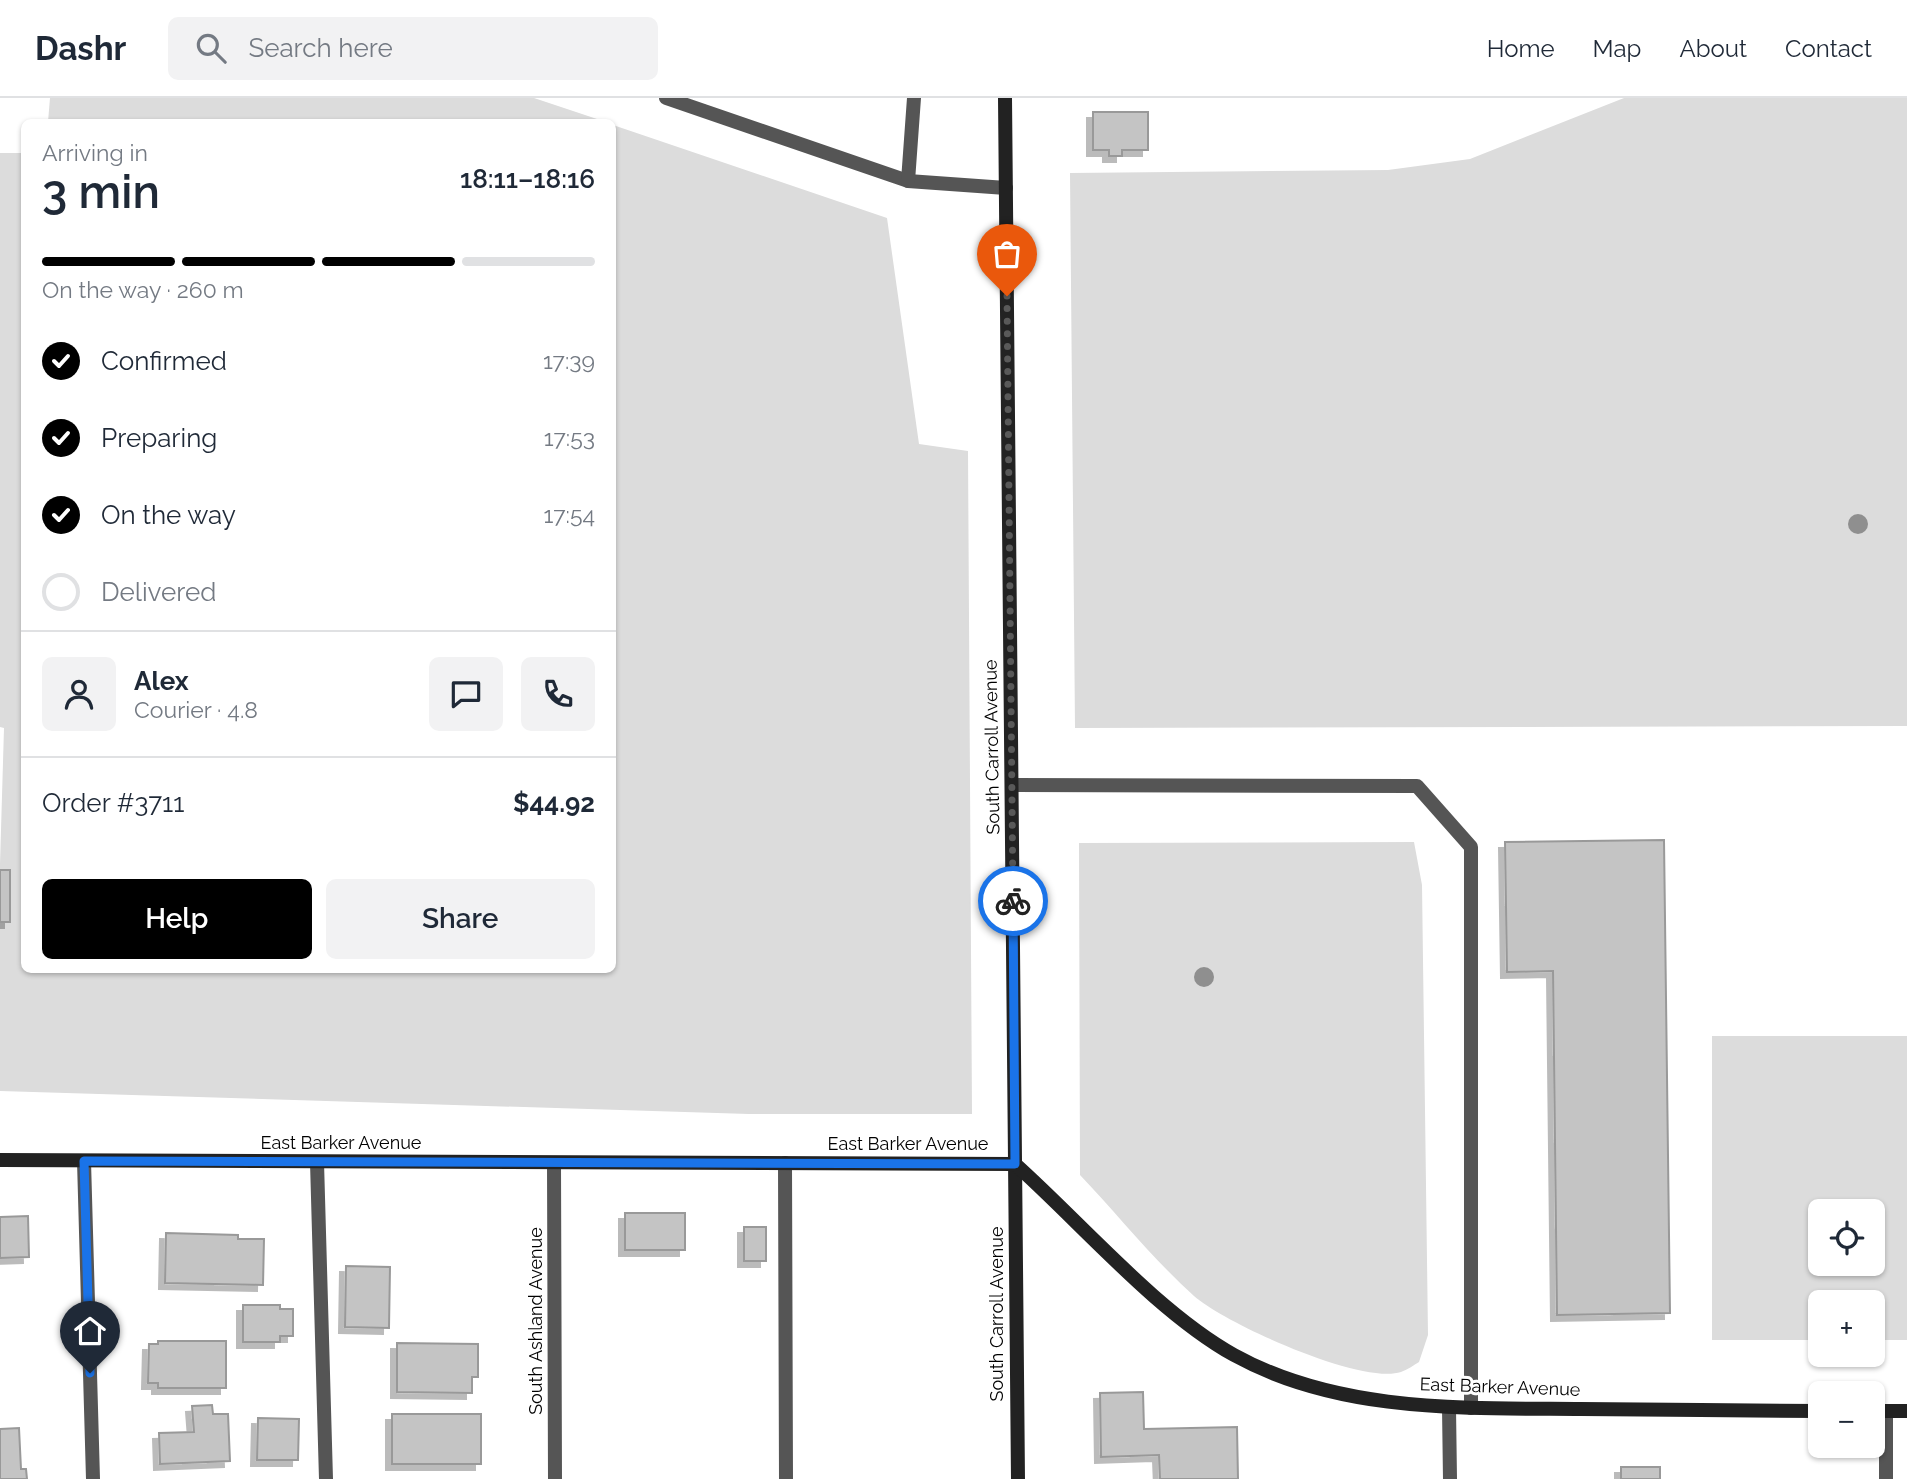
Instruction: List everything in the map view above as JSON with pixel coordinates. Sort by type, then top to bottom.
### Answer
[{"type":"street","points":[[666,98],[908,181],[1006,188]]},
{"type":"street","points":[[908,181],[914,98]]},
{"type":"street","name":"South Carroll Avenue","points":[[1005,98],[1018,1479]]},
{"type":"street","points":[[1012,785],[1417,786],[1471,847],[1471,1408]]},
{"type":"street","name":"East Barker Avenue","points":[[0,1160],[1015,1164],[1176,1314],[1234,1355],[1295,1383],[1377,1400],[1449,1408],[1808,1411]]},
{"type":"street","points":[[84,1161],[93,1479]]},
{"type":"street","points":[[317,1162],[326,1479]]},
{"type":"street","name":"South Ashland Avenue","points":[[554,1163],[555,1479]]},
{"type":"street","points":[[785,1163],[786,1479]]},
{"type":"street","points":[[1449,1408],[1450,1479]]},
{"type":"street","points":[[1885,1411],[1907,1411]]},
{"type":"street","points":[[1884,1458],[1886,1479]]},
{"type":"shaded area","points":[[50,98],[534,98],[597,119],[48,119]]},
{"type":"shaded area","points":[[1624,98],[1907,98],[1907,726],[1075,728],[1070,173],[1388,170],[1470,159]]},
{"type":"shaded area","points":[[616,126],[887,218],[919,444],[968,451],[972,1114],[749,1114],[0,1091],[0,864],[4,728],[0,727],[0,153],[21,153],[21,973],[616,973]]},
{"type":"shaded area","points":[[1414,842],[1422,885],[1428,1335],[1419,1362],[1401,1372],[1382,1374],[1356,1370],[1294,1349],[1210,1308],[1164,1267],[1080,1175],[1079,843]]},
{"type":"shaded area","points":[[1712,1036],[1907,1036],[1907,1340],[1885,1340],[1885,1290],[1808,1290],[1808,1340],[1712,1340]]},
{"type":"building","points":[[1093,112],[1148,112],[1148,150],[1122,150],[1122,156],[1109,156],[1109,150],[1093,150]]},
{"type":"building","points":[[1664,840],[1670,1313],[1557,1315],[1553,971],[1507,972],[1505,842]]},
{"type":"building","points":[[0,870],[10,870],[10,922],[0,922]]},
{"type":"building","points":[[625,1213],[685,1213],[685,1250],[625,1250]]},
{"type":"building","points":[[28,1216],[29,1257],[0,1258],[0,1217]]},
{"type":"building","points":[[744,1227],[766,1227],[766,1261],[744,1261]]},
{"type":"building","points":[[166,1233],[238,1235],[238,1239],[264,1239],[263,1285],[165,1283]]},
{"type":"building","points":[[346,1266],[390,1267],[389,1328],[345,1327]]},
{"type":"building","points":[[243,1305],[280,1305],[280,1309],[293,1309],[293,1336],[280,1336],[280,1342],[243,1342]]},
{"type":"building","points":[[158,1341],[226,1341],[226,1388],[158,1388],[158,1383],[148,1383],[149,1344],[158,1344]]},
{"type":"building","points":[[397,1343],[478,1344],[478,1377],[472,1377],[472,1393],[397,1392]]},
{"type":"building","points":[[1143,1392],[1144,1429],[1237,1427],[1238,1479],[1160,1479],[1159,1455],[1101,1457],[1100,1393]]},
{"type":"building","points":[[212,1405],[213,1414],[228,1414],[230,1461],[160,1464],[159,1433],[194,1432],[192,1406]]},
{"type":"building","points":[[392,1414],[481,1414],[481,1464],[392,1464]]},
{"type":"building","points":[[258,1418],[299,1419],[298,1460],[257,1460]]},
{"type":"building","points":[[19,1428],[21,1469],[26,1469],[27,1479],[0,1479],[0,1429]]},
{"type":"building","points":[[1621,1467],[1660,1467],[1660,1479],[1621,1479]]},
{"type":"way so far","points":[[1007,296],[1013,901]]},
{"type":"route","points":[[90,1373],[84,1161],[1015,1164],[1013,901]]}]
